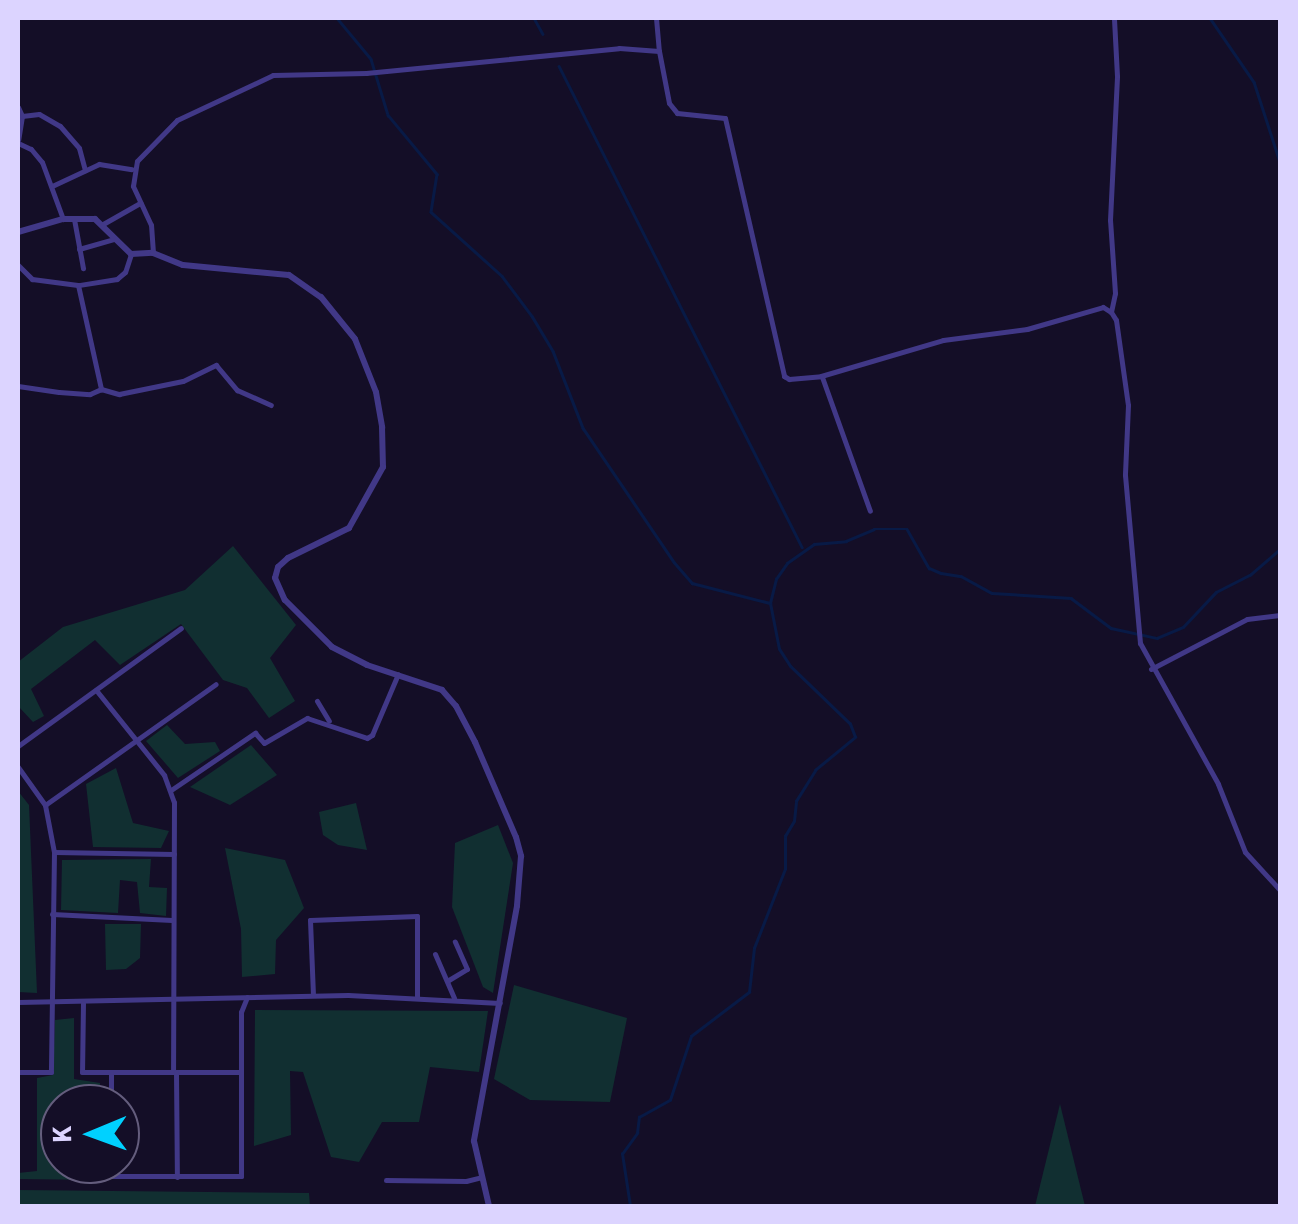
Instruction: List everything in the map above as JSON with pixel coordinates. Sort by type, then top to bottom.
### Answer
[{"type":"street","points":[[656,18],[668,103],[678,113],[725,118],[784,376],[821,376],[943,340],[1027,329],[1103,307],[1116,320],[1128,405],[1125,474],[1140,643],[1151,669],[1205,758],[1245,852],[1280,890]]},
{"type":"street","points":[[1110,312],[1115,292],[1110,220],[1117,76],[1114,18]]},
{"type":"street","points":[[132,169],[178,120],[273,74],[366,74],[619,48],[659,51]]},
{"type":"street","points":[[18,107],[22,116],[18,142],[31,149],[52,186],[63,219]]},
{"type":"street","points":[[22,116],[40,114],[60,126],[79,148],[85,170]]},
{"type":"street","points":[[52,186],[85,170],[113,163],[132,169]]},
{"type":"street","points":[[132,169],[140,203],[152,225],[153,253]]},
{"type":"street","points":[[18,232],[63,219],[103,224],[140,203]]},
{"type":"street","points":[[74,219],[83,268]]},
{"type":"street","points":[[103,224],[112,239],[130,254],[153,253],[183,265],[289,275],[320,297],[355,339],[376,392],[382,427],[382,468],[349,528],[288,558],[278,567],[276,578],[285,600],[332,647],[442,690],[456,706],[516,836],[520,884],[474,1141],[489,1206]]},
{"type":"street","points":[[80,250],[112,239]]},
{"type":"street","points":[[18,265],[32,279],[78,285],[117,279],[125,272],[130,254]]},
{"type":"street","points":[[78,285],[96,381],[101,389]]},
{"type":"street","points":[[18,386],[90,394],[101,389],[119,394],[182,381],[216,365],[237,390],[271,406]]},
{"type":"street","points":[[821,376],[870,510]]},
{"type":"street","points":[[1151,669],[1246,619],[1280,615]]},
{"type":"street","points":[[18,746],[181,628]]},
{"type":"street","points":[[171,790],[255,733],[264,743],[307,718],[367,738],[398,674]]},
{"type":"street","points":[[45,805],[216,684]]},
{"type":"street","points":[[96,690],[171,790],[176,1178]]},
{"type":"street","points":[[317,701],[331,724]]},
{"type":"street","points":[[18,768],[45,805],[54,852],[51,1072],[18,1072]]},
{"type":"street","points":[[54,852],[174,854]]},
{"type":"street","points":[[52,914],[172,920]]},
{"type":"street","points":[[313,996],[310,920],[417,916],[417,996]]},
{"type":"street","points":[[447,981],[468,969],[456,942]]},
{"type":"street","points":[[435,954],[454,998]]},
{"type":"street","points":[[18,1002],[417,996],[500,1003]]},
{"type":"street","points":[[140,1177],[241,1176],[241,1012],[247,998]]},
{"type":"street","points":[[82,1002],[82,1072],[240,1072]]},
{"type":"street","points":[[111,1072],[111,1084]]},
{"type":"street","points":[[386,1180],[466,1181],[482,1177]]},
{"type":"green space","points":[[233,546],[296,625],[270,658],[295,701],[269,718],[247,688],[223,680],[181,624],[120,665],[95,640],[31,689],[44,716],[33,722],[18,706],[18,662],[63,627],[185,590]]},
{"type":"green space","points":[[167,725],[185,744],[215,742],[220,751],[178,778],[146,741]]},
{"type":"green space","points":[[251,745],[277,775],[230,805],[190,787]]},
{"type":"green space","points":[[116,768],[133,823],[169,831],[161,848],[93,847],[86,784]]},
{"type":"green space","points":[[18,791],[29,805],[37,993],[18,992]]},
{"type":"green space","points":[[356,803],[367,850],[338,845],[323,835],[319,812]]},
{"type":"green space","points":[[498,825],[513,863],[493,993],[483,987],[452,907],[455,843]]},
{"type":"green space","points":[[225,848],[285,860],[304,908],[276,940],[275,974],[242,977],[241,929]]},
{"type":"green space","points":[[151,859],[149,887],[167,888],[166,916],[140,913],[137,882],[120,880],[118,913],[61,910],[62,860]]},
{"type":"green space","points":[[105,924],[141,924],[140,958],[126,969],[106,970]]},
{"type":"green space","points":[[514,985],[627,1018],[610,1102],[530,1100],[494,1079]]},
{"type":"green space","points":[[255,1010],[488,1011],[479,1072],[430,1067],[419,1122],[382,1122],[359,1162],[331,1157],[303,1072],[290,1071],[291,1135],[254,1146]]},
{"type":"green space","points":[[74,1018],[74,1079],[100,1084],[40,1084],[40,1179],[18,1179],[18,1173],[37,1171],[37,1078],[53,1075],[55,1020]]},
{"type":"green space","points":[[1060,1104],[1085,1206],[1035,1206]]},
{"type":"green space","points":[[18,1190],[309,1193],[310,1206],[18,1206]]},
{"type":"waterway","points":[[337,18],[371,59],[388,115],[437,174],[431,212],[502,276],[532,316],[553,351],[583,428],[674,562],[692,583],[770,603]]},
{"type":"waterway","points":[[534,18],[543,34]]},
{"type":"waterway","points":[[1210,18],[1254,82],[1280,162]]},
{"type":"waterway","points":[[559,66],[802,547]]},
{"type":"waterway","points":[[630,1206],[622,1154],[637,1133],[639,1117],[670,1100],[691,1036],[749,992],[754,948],[785,869],[785,836],[794,821],[796,801],[815,770],[855,737],[850,724],[790,666],[779,649],[770,603],[776,579],[787,563],[814,544],[846,541],[874,529],[907,529],[929,568],[961,576],[992,593],[1071,598],[1111,628],[1157,638],[1183,627],[1216,592],[1250,575],[1280,549]]}]
